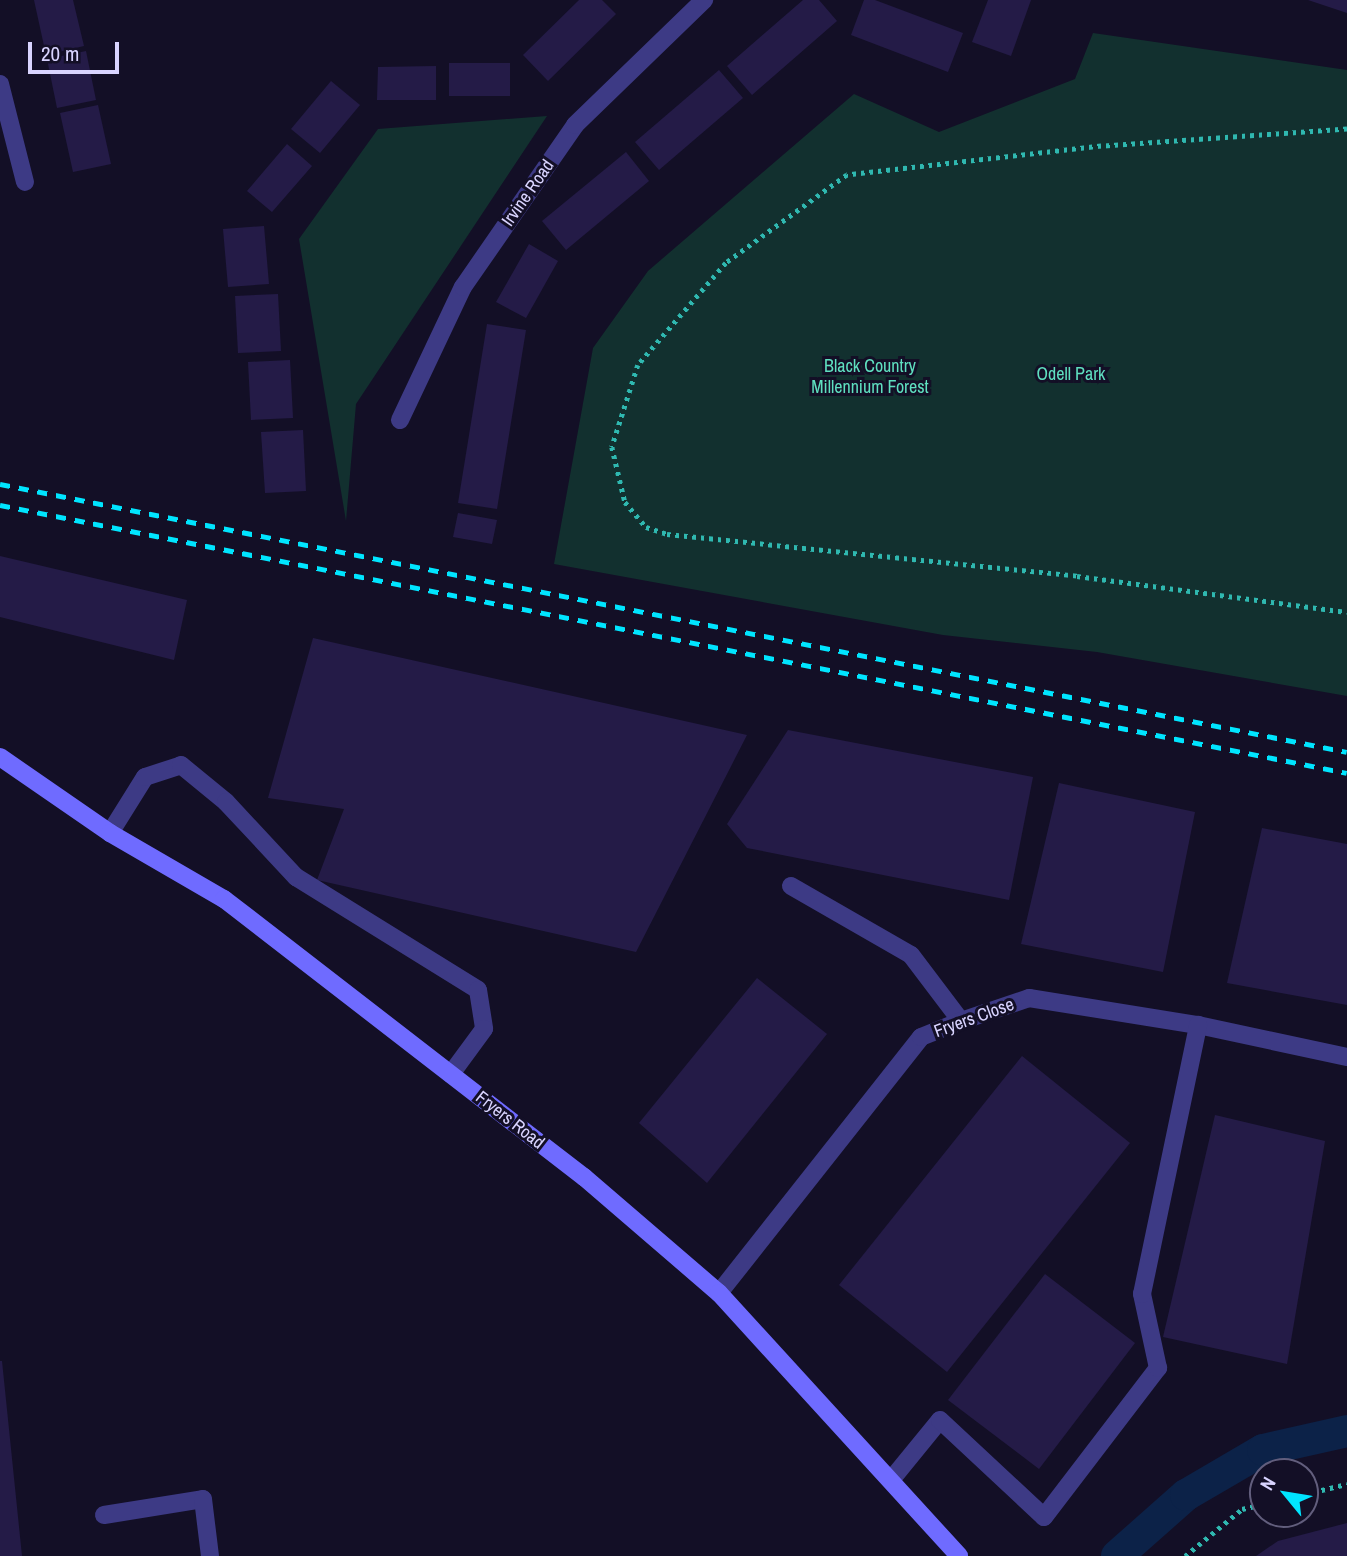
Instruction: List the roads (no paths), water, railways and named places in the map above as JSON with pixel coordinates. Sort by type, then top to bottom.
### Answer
[{"type":"street","name":"Irvine Road","points":[[400,420],[463,288],[575,125],[704,0]]},
{"type":"street","points":[[0,84],[25,182]]},
{"type":"street","name":"Fryers Road","points":[[0,757],[110,833],[224,899],[584,1177],[719,1293],[959,1556]]},
{"type":"street","points":[[110,833],[145,777],[181,765],[226,802],[296,877],[478,990],[484,1029],[451,1074]]},
{"type":"street","points":[[791,886],[911,955],[961,1021]]},
{"type":"street","name":"Fryers Close","points":[[719,1293],[921,1037],[961,1021],[1029,998],[1198,1025],[1347,1057]]},
{"type":"street","points":[[891,1480],[940,1420],[1044,1517],[1158,1368],[1142,1294],[1198,1025]]},
{"type":"street","points":[[104,1515],[203,1499],[209,1556]]},
{"type":"waterway","points":[[1117,1556],[1186,1495],[1263,1450],[1347,1431]]},
{"type":"railway","points":[[0,484],[1347,752]]},
{"type":"railway","points":[[0,505],[1347,773]]},
{"type":"park label","name":"Odell Park","points":[[1071,374]]},
{"type":"park label","name":"Black Country Millennium Forest","points":[[870,377]]}]
